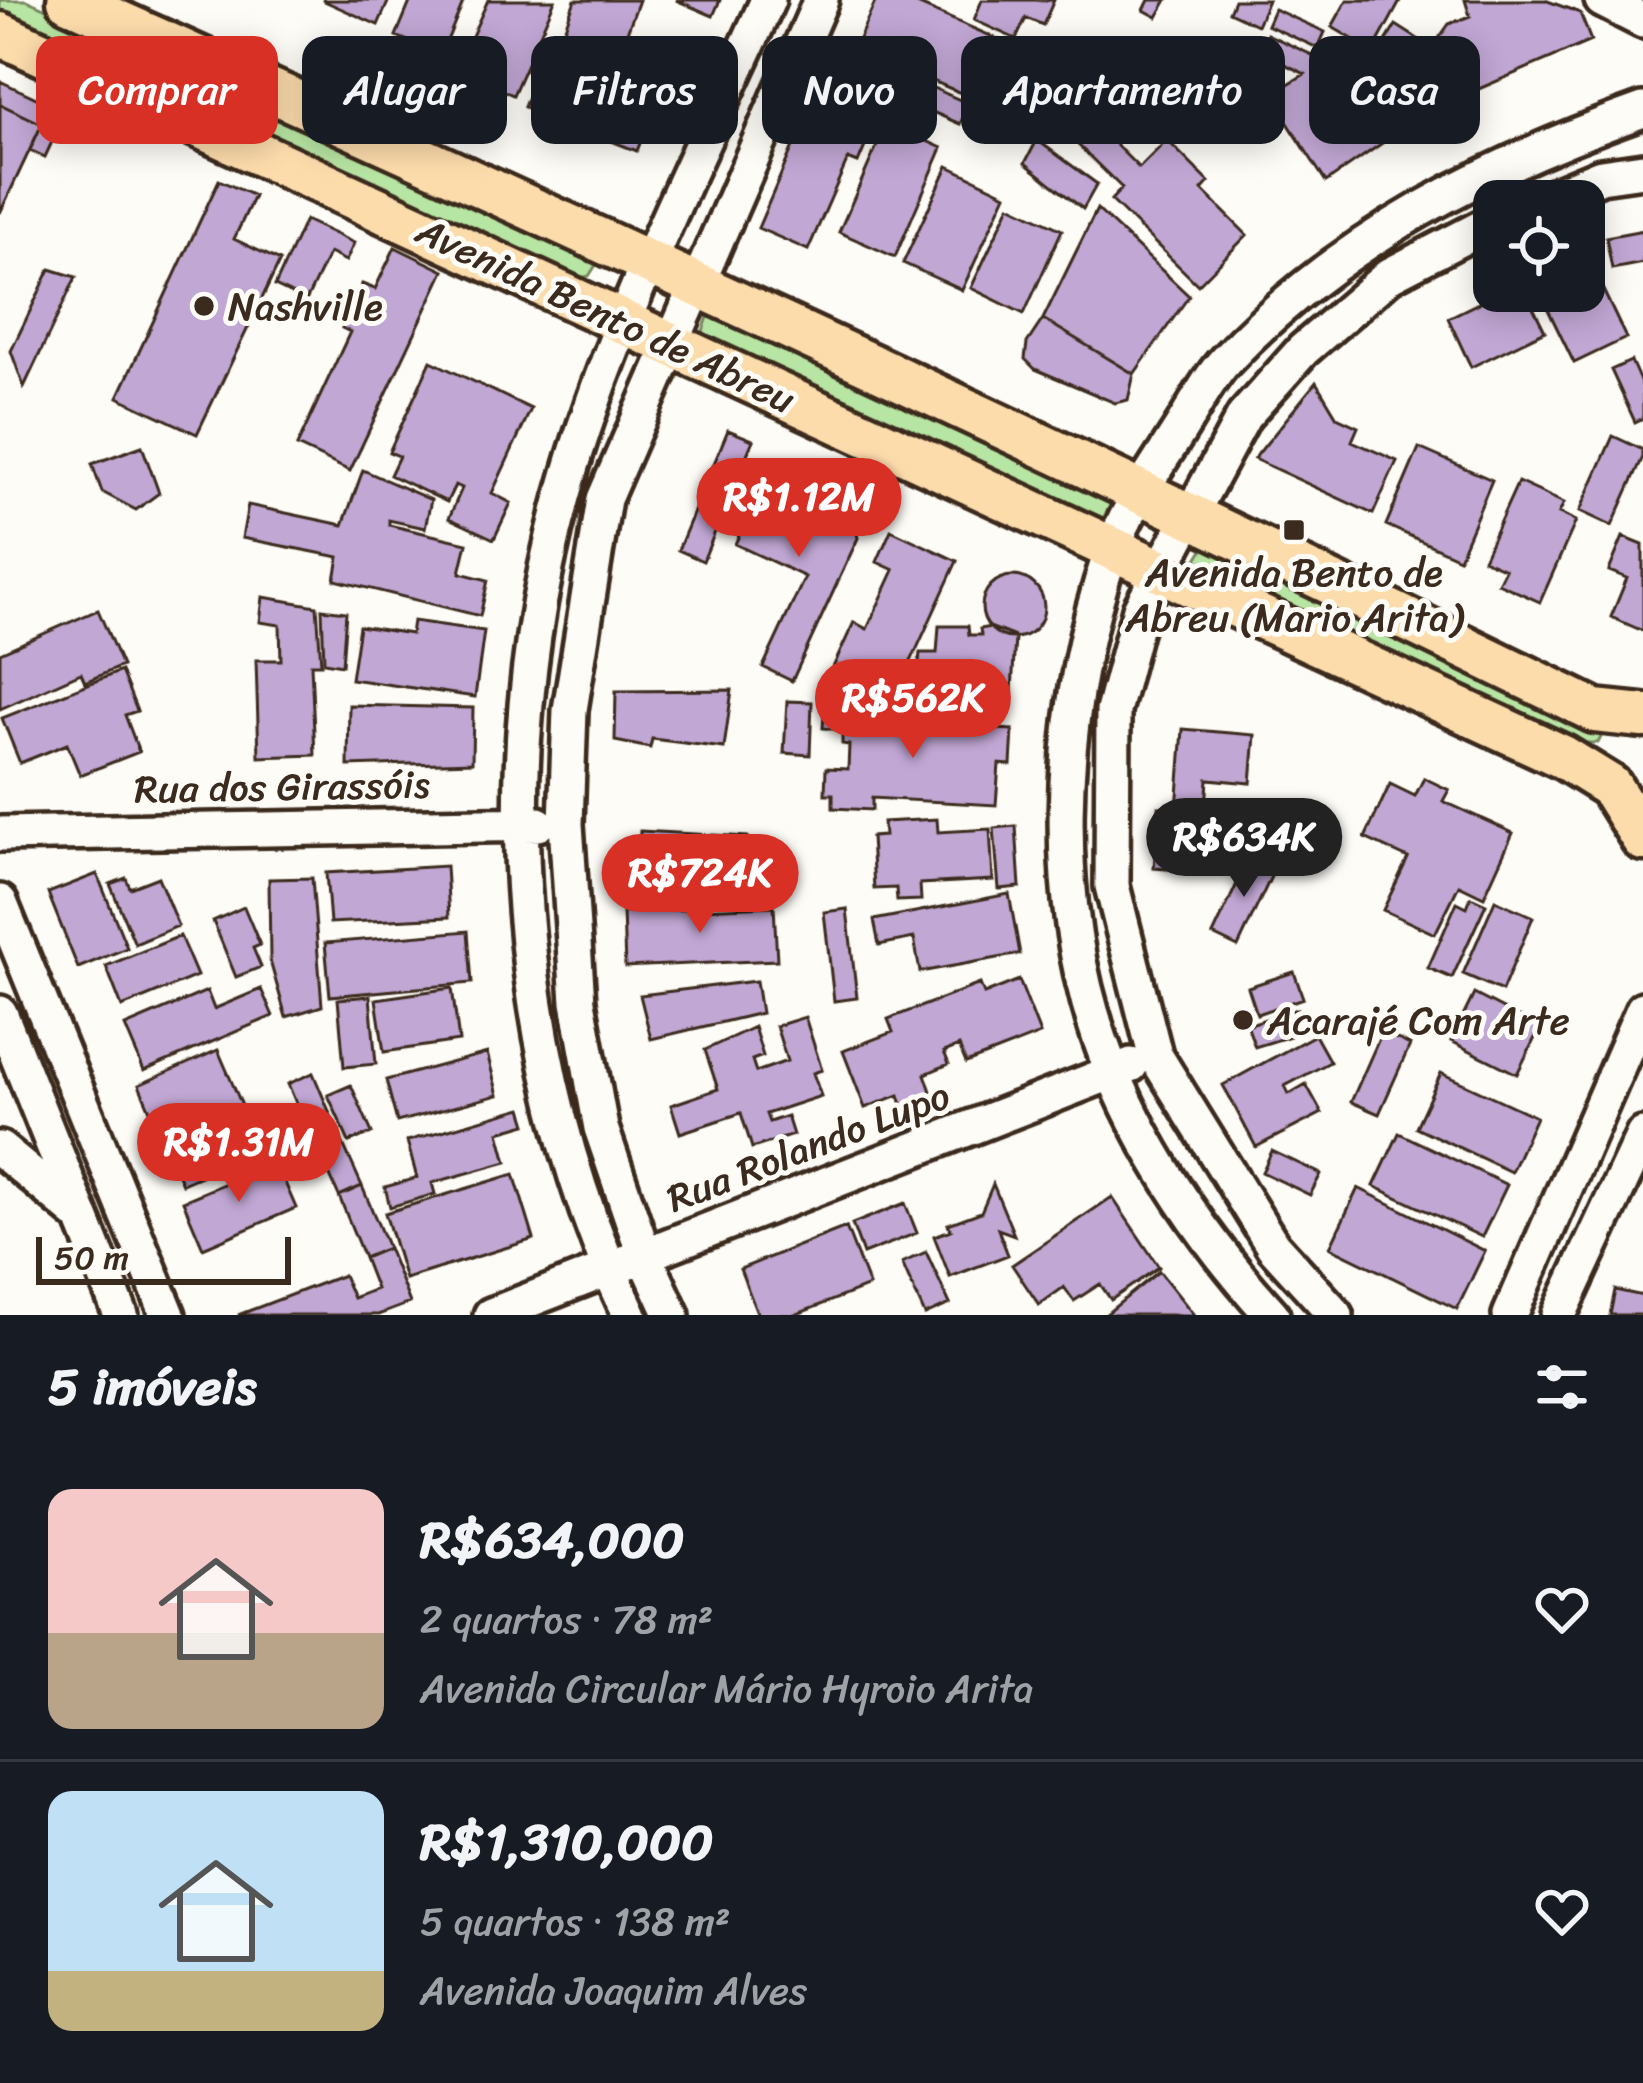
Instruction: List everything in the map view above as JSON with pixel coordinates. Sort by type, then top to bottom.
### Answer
[{"type":"main road","name":"Avenida Bento de Abreu","points":[[69,0],[697,282],[1189,512],[1595,711],[1643,716]]},
{"type":"main road","name":"Avenida Bento de Abreu","points":[[0,34],[1111,552],[1563,757],[1610,786],[1643,839]]},
{"type":"street","points":[[630,1315],[608,1267],[562,1129],[535,994],[520,824],[527,698],[540,597],[564,493],[651,261],[768,0]]},
{"type":"street","points":[[672,1315],[644,1254],[597,1107],[578,1002],[566,824],[570,710],[604,500],[821,0]]},
{"type":"street","points":[[1602,0],[1643,21]]},
{"type":"street","points":[[1272,1315],[1236,1276],[1178,1191],[1113,1073],[1082,964],[1070,886],[1068,780],[1081,662],[1111,552],[1141,491],[1224,362],[1398,218],[1516,156],[1643,110]]},
{"type":"street","points":[[1591,180],[1643,170]]},
{"type":"street","points":[[1336,1315],[1273,1246],[1155,1055],[1112,886],[1112,711],[1140,609],[1244,416],[1304,350],[1390,274],[1473,232]]},
{"type":"street","name":"Rua dos Girassóis","points":[[0,834],[566,824]]},
{"type":"street","points":[[0,902],[168,1315]]},
{"type":"street","points":[[1510,1315],[1643,1009]]},
{"type":"street","points":[[0,1013],[121,1315]]},
{"type":"street","name":"Rua Rolando Lupo","points":[[490,1315],[1155,1055]]},
{"type":"street","points":[[1559,1315],[1643,1135]]},
{"type":"street","points":[[0,1149],[79,1214]]},
{"type":"green space","points":[[0,0],[26,0],[107,36],[38,36],[0,19]]},
{"type":"green space","points":[[278,112],[302,123],[302,144],[350,144],[586,249],[596,265],[589,276],[575,279],[276,144]]},
{"type":"green space","points":[[708,317],[730,318],[1113,499],[1103,519],[1081,519],[716,348],[703,331]]},
{"type":"green space","points":[[1205,546],[1603,733],[1598,743],[1577,743],[1210,574],[1197,559]]},
{"type":"building","points":[[322,0],[389,0],[378,25]]},
{"type":"building","points":[[411,0],[464,0],[449,36],[396,36]]},
{"type":"building","points":[[488,0],[555,0],[539,36],[531,36],[531,54],[513,95],[507,92],[507,36],[472,36]]},
{"type":"building","points":[[575,0],[639,0],[626,36],[562,36]]},
{"type":"building","points":[[676,0],[720,0],[713,16]]},
{"type":"building","points":[[876,0],[908,0],[991,36],[961,36],[961,93],[937,83],[937,36],[860,36]]},
{"type":"building","points":[[982,0],[1054,0],[1043,25],[1026,18],[1017,36],[974,20]]},
{"type":"building","points":[[1149,0],[1167,0],[1157,17],[1144,10]]},
{"type":"building","points":[[1234,0],[1268,0],[1257,25],[1229,12]]},
{"type":"building","points":[[1347,0],[1401,0],[1381,36],[1347,36],[1332,27]]},
{"type":"building","points":[[1465,0],[1545,0],[1580,13],[1591,41],[1480,88],[1480,36],[1440,36],[1449,24],[1470,16]]},
{"type":"building","points":[[1274,9],[1325,32],[1309,36],[1309,44],[1267,25]]},
{"type":"building","points":[[1396,25],[1413,36],[1389,36]]},
{"type":"building","points":[[1285,42],[1309,54],[1309,144],[1381,144],[1326,182],[1285,118],[1285,86],[1305,74],[1285,64]]},
{"type":"building","points":[[0,81],[36,98],[36,121],[0,104]]},
{"type":"building","points":[[937,90],[961,100],[960,124],[937,114]]},
{"type":"building","points":[[0,104],[36,121],[36,137],[0,213]]},
{"type":"building","points":[[36,137],[36,144],[51,144],[45,157],[30,150]]},
{"type":"building","points":[[794,144],[866,144],[858,163],[848,159],[808,250],[758,228]]},
{"type":"building","points":[[878,144],[942,148],[895,257],[839,232]]},
{"type":"building","points":[[1035,144],[1042,144],[1097,184],[1083,209],[1025,163]]},
{"type":"building","points":[[1077,144],[1115,144],[1139,168],[1163,144],[1171,144],[1209,182],[1202,190],[1247,235],[1198,285],[1111,200],[1122,188]]},
{"type":"building","points":[[948,166],[1006,194],[962,290],[903,263]]},
{"type":"building","points":[[219,180],[254,196],[234,239],[280,261],[197,434],[118,397]]},
{"type":"building","points":[[1010,205],[1062,230],[1024,314],[971,288]]},
{"type":"building","points":[[1097,209],[1189,296],[1134,374],[1043,319]]},
{"type":"building","points":[[305,220],[354,243],[346,261],[329,253],[306,301],[275,286]]},
{"type":"building","points":[[1643,230],[1643,263],[1612,269],[1606,237]]},
{"type":"building","points":[[395,247],[444,271],[350,471],[297,446],[350,332],[342,328],[362,284],[375,289]]},
{"type":"building","points":[[50,269],[76,277],[24,387],[11,351]]},
{"type":"building","points":[[1605,294],[1626,338],[1574,363],[1549,312],[1605,312]]},
{"type":"building","points":[[1473,306],[1473,312],[1536,312],[1545,331],[1471,367],[1448,318]]},
{"type":"building","points":[[1043,319],[1134,374],[1128,400],[1115,403],[1035,369],[1025,359],[1027,343]]},
{"type":"building","points":[[431,361],[531,409],[492,493],[511,503],[494,539],[449,518],[462,488],[455,485],[447,502],[390,475],[399,456],[389,452]]},
{"type":"building","points":[[1631,361],[1643,388],[1643,418],[1635,422],[1611,370]]},
{"type":"building","points":[[1316,382],[1337,417],[1358,427],[1352,441],[1397,461],[1373,514],[1254,459]]},
{"type":"building","points":[[728,430],[753,440],[703,561],[678,550]]},
{"type":"building","points":[[1613,436],[1643,450],[1643,457],[1612,526],[1580,511]]},
{"type":"building","points":[[142,446],[159,493],[136,510],[102,492],[92,464]]},
{"type":"building","points":[[1419,448],[1492,480],[1459,558],[1386,525]]},
{"type":"building","points":[[363,470],[431,500],[425,528],[389,520],[389,525],[467,543],[460,573],[488,580],[480,616],[335,580],[339,557],[242,538],[248,505],[343,525]]},
{"type":"building","points":[[767,475],[853,515],[858,538],[792,681],[763,667],[805,577],[735,544]]},
{"type":"building","points":[[1518,482],[1564,503],[1559,513],[1576,521],[1540,602],[1498,583],[1505,569],[1483,559]]},
{"type":"building","points":[[891,530],[957,561],[891,705],[829,676],[854,622],[867,629],[894,570],[877,562]]},
{"type":"building","points":[[1623,537],[1643,545],[1643,631],[1611,617],[1627,578],[1609,571]]},
{"type":"building","points":[[1013,576],[1035,585],[1044,607],[1035,629],[1013,638],[991,629],[982,607],[991,585]]},
{"type":"building","points":[[263,597],[317,606],[321,664],[311,664],[315,755],[259,757],[256,660],[281,660],[280,625],[260,622]]},
{"type":"building","points":[[322,609],[346,612],[342,665],[324,662]]},
{"type":"building","points":[[98,610],[122,666],[85,682],[81,673],[0,709],[0,653]]},
{"type":"building","points":[[413,621],[484,631],[475,697],[351,679],[359,626],[411,634]]},
{"type":"building","points":[[939,626],[968,626],[969,635],[981,635],[980,629],[990,627],[1015,637],[1011,710],[985,707],[984,718],[966,717],[965,727],[912,724],[920,653],[937,653]]},
{"type":"building","points":[[121,671],[137,711],[125,715],[139,752],[80,775],[67,744],[20,763],[2,718]]},
{"type":"building","points":[[732,690],[724,748],[652,739],[650,748],[615,741],[616,691]]},
{"type":"building","points":[[825,699],[866,701],[864,722],[1013,730],[1011,765],[999,764],[996,805],[872,798],[872,810],[833,808],[833,794],[825,794],[826,768],[848,769],[849,745],[842,744],[842,730],[823,728]]},
{"type":"building","points":[[787,701],[812,702],[810,755],[784,753]]},
{"type":"building","points":[[349,705],[473,708],[472,762],[348,766]]},
{"type":"building","points":[[1183,729],[1255,735],[1251,783],[1208,779],[1205,822],[1225,823],[1221,873],[1154,868],[1159,807],[1177,809]]},
{"type":"building","points":[[1424,778],[1449,790],[1443,801],[1513,833],[1484,897],[1459,885],[1435,934],[1383,910],[1408,858],[1365,838],[1390,784],[1415,796]]},
{"type":"building","points":[[937,819],[938,832],[990,829],[993,880],[920,884],[921,900],[897,901],[896,888],[874,889],[871,837],[884,836],[883,822]]},
{"type":"building","points":[[1016,826],[1020,887],[999,889],[994,828]]},
{"type":"building","points":[[640,831],[747,837],[744,873],[726,872],[725,894],[637,888]]},
{"type":"building","points":[[1251,854],[1276,866],[1238,947],[1213,935]]},
{"type":"building","points":[[446,866],[449,917],[330,923],[326,873]]},
{"type":"building","points":[[97,874],[127,948],[78,968],[48,893]]},
{"type":"building","points":[[158,877],[178,926],[135,944],[110,884],[126,878],[130,888]]},
{"type":"building","points":[[312,878],[322,1006],[286,1017],[270,961],[269,879]]},
{"type":"building","points":[[1009,894],[1020,954],[920,972],[914,938],[879,945],[874,920]]},
{"type":"building","points":[[1471,897],[1486,904],[1452,978],[1428,968],[1457,902],[1467,907]]},
{"type":"building","points":[[1495,900],[1533,917],[1502,991],[1463,974]]},
{"type":"building","points":[[774,906],[777,960],[625,967],[623,912]]},
{"type":"building","points":[[244,907],[260,945],[253,948],[261,967],[236,977],[213,921]]},
{"type":"building","points":[[847,909],[857,998],[834,1001],[824,912]]},
{"type":"building","points":[[468,931],[472,983],[330,996],[325,943]]},
{"type":"building","points":[[180,936],[197,976],[122,1007],[106,966]]},
{"type":"building","points":[[1294,972],[1303,998],[1257,1014],[1248,987]]},
{"type":"building","points":[[1019,980],[1040,1034],[966,1063],[959,1046],[944,1052],[949,1064],[925,1074],[933,1097],[903,1108],[899,1095],[865,1108],[843,1051],[893,1032],[888,1019],[980,984],[984,994]]},
{"type":"building","points":[[756,981],[761,1013],[651,1039],[640,995]]},
{"type":"building","points":[[452,988],[459,1041],[384,1052],[376,999]]},
{"type":"building","points":[[261,989],[273,1016],[144,1071],[125,1026],[207,991],[214,1009]]},
{"type":"building","points":[[1474,994],[1540,1028],[1517,1074],[1451,1041]]},
{"type":"building","points":[[370,996],[376,1064],[344,1067],[338,999]]},
{"type":"building","points":[[1297,1009],[1303,1032],[1255,1047],[1247,1025]]},
{"type":"building","points":[[805,1017],[822,1070],[813,1073],[821,1096],[766,1114],[769,1122],[787,1116],[793,1135],[752,1148],[741,1113],[680,1133],[671,1105],[718,1089],[705,1050],[754,1027],[763,1056],[752,1060],[756,1072],[787,1061],[776,1026]]},
{"type":"building","points":[[1382,1032],[1410,1045],[1379,1114],[1351,1102]]},
{"type":"building","points":[[1315,1035],[1330,1062],[1285,1086],[1289,1094],[1306,1084],[1322,1113],[1256,1147],[1223,1085]]},
{"type":"building","points":[[218,1050],[261,1150],[182,1184],[139,1085]]},
{"type":"building","points":[[487,1053],[498,1095],[397,1122],[386,1080]]},
{"type":"building","points":[[313,1073],[336,1128],[278,1153],[268,1129],[301,1115],[288,1084]]},
{"type":"building","points":[[1441,1073],[1536,1117],[1511,1172],[1416,1127]]},
{"type":"building","points":[[351,1085],[372,1133],[349,1142],[328,1095]]},
{"type":"building","points":[[522,1108],[527,1124],[499,1132],[507,1162],[432,1183],[435,1194],[390,1207],[385,1187],[417,1178],[407,1141]]},
{"type":"building","points":[[336,1128],[362,1186],[339,1196],[313,1138]]},
{"type":"building","points":[[1399,1133],[1507,1185],[1482,1237],[1374,1186]]},
{"type":"building","points":[[1272,1151],[1321,1174],[1310,1195],[1262,1172]]},
{"type":"building","points":[[276,1162],[296,1208],[203,1248],[183,1201]]},
{"type":"building","points":[[514,1174],[534,1239],[405,1279],[385,1213]]},
{"type":"building","points":[[993,1184],[1014,1235],[998,1229],[1008,1255],[950,1277],[934,1236],[951,1230],[948,1224],[981,1212]]},
{"type":"building","points":[[362,1186],[388,1248],[364,1258],[339,1196]]},
{"type":"building","points":[[1358,1188],[1485,1251],[1457,1309],[1330,1247]]},
{"type":"building","points":[[1112,1197],[1159,1267],[1111,1300],[1100,1284],[1074,1301],[1064,1287],[1039,1305],[1012,1265]]},
{"type":"building","points":[[905,1203],[917,1233],[863,1254],[852,1224]]},
{"type":"building","points":[[846,1227],[869,1286],[795,1315],[758,1315],[740,1269]]},
{"type":"building","points":[[388,1248],[410,1303],[378,1315],[238,1315],[343,1275],[353,1298],[376,1289],[364,1258]]},
{"type":"building","points":[[926,1252],[950,1304],[925,1315],[902,1263]]},
{"type":"building","points":[[1159,1271],[1194,1315],[1105,1315]]},
{"type":"building","points":[[1615,1290],[1643,1296],[1643,1315],[1610,1315]]},
{"type":"place","name":"Nashville","points":[[204,306]]},
{"type":"place","name":"Avenida Bento de Abreu (Mario Arita)","points":[[1294,530]]},
{"type":"place","name":"Acarajé Com Arte","points":[[1243,1020]]}]
